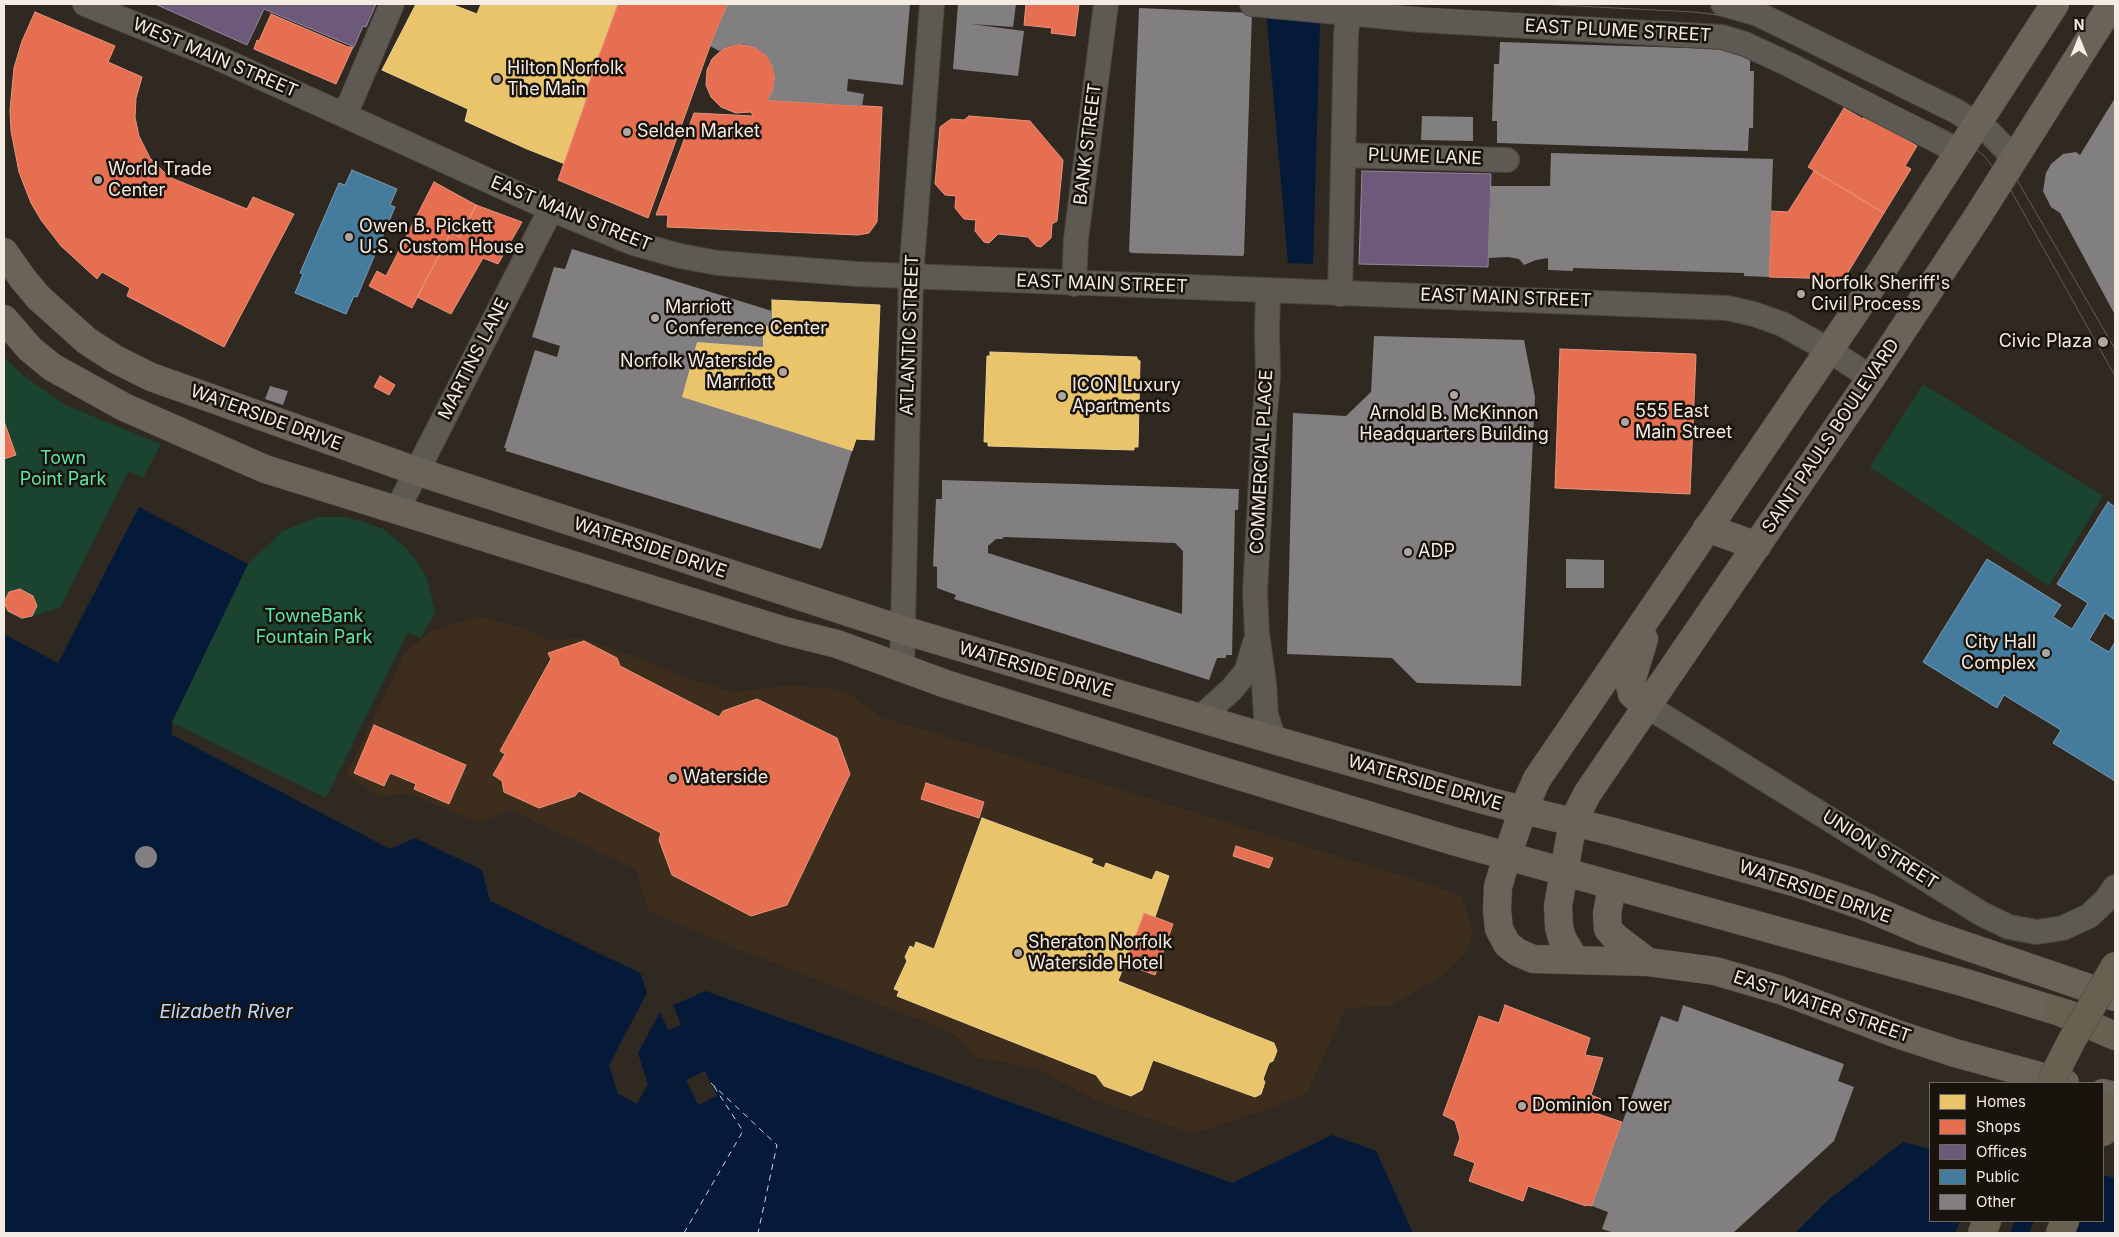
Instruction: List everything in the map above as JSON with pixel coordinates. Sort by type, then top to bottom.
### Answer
[{"type":"highway","points":[[2051,1082],[2072,1040],[2115,966]]},
{"type":"highway","points":[[2058,1011],[2115,1036]]},
{"type":"highway","points":[[2104,1130],[2115,1106]]},
{"type":"main road","points":[[1507,856],[1523,810],[1537,780],[1659,597],[1829,350],[2055,4]]},
{"type":"main road","name":"SAINT PAULS BOULEVARD","points":[[1562,872],[1574,822],[1587,794],[1871,378],[2112,4]]},
{"type":"main road","name":"WATERSIDE DRIVE","points":[[4,252],[23,280],[40,298],[87,341],[115,359],[151,377],[416,471],[903,630],[1274,740],[1523,810],[1574,822],[1797,883],[1864,906],[1934,935],[2115,997]]},
{"type":"main road","points":[[4,319],[30,349],[52,367],[124,408],[265,469],[784,631],[837,644],[976,694],[1203,765],[1562,872],[1958,980],[2115,1028]]},
{"type":"main road","points":[[478,536],[489,520],[518,504]]},
{"type":"main road","points":[[1707,528],[1757,546]]},
{"type":"main road","points":[[1647,706],[1632,694],[1630,681],[1659,597]]},
{"type":"main road","name":"EAST WATER STREET","points":[[1507,856],[1498,887],[1497,910],[1499,929],[1507,944],[1517,952],[1534,959],[1648,962],[1698,968],[1752,981],[1924,1043],[2061,1082]]},
{"type":"main road","points":[[1562,872],[1558,906],[1559,927],[1562,938],[1575,960]]},
{"type":"main road","points":[[1612,886],[1606,919],[1611,933],[1648,962]]},
{"type":"main road","points":[[1604,961],[1611,933]]},
{"type":"street","name":"WEST MAIN STREET","points":[[85,4],[216,57],[345,115]]},
{"type":"street","points":[[345,115],[392,4]]},
{"type":"street","name":"ATLANTIC STREET","points":[[902,668],[911,276],[932,4]]},
{"type":"street","name":"BANK STREET","points":[[1074,284],[1076,239],[1106,4]]},
{"type":"street","name":"EAST PLUME STREET","points":[[1252,4],[1459,13],[1722,37],[1751,47],[1798,69],[1959,152]]},
{"type":"street","name":"EAST PLUME STREET","points":[[1723,4],[1736,6],[1768,18],[1944,105],[1977,124],[1998,140],[2014,158]]},
{"type":"street","points":[[1340,294],[1348,9]]},
{"type":"street","name":"EAST MAIN STREET","points":[[345,115],[417,150],[551,209],[633,243],[680,256],[738,264],[857,274],[1074,284],[1728,308],[1754,314],[1782,324],[1829,350],[1871,378]]},
{"type":"street","name":"PLUME LANE","points":[[1343,155],[1507,160]]},
{"type":"street","name":"MARTINS LANE","points":[[397,510],[551,209]]},
{"type":"street","name":"COMMERCIAL PLACE","points":[[1268,290],[1268,377],[1255,593],[1257,634],[1264,683],[1266,715],[1274,740]]},
{"type":"street","name":"COMMERCIAL PLACE","points":[[1200,718],[1231,690],[1246,672],[1257,634]]},
{"type":"street","name":"UNION STREET","points":[[1647,706],[1982,914],[2009,927],[2037,932],[2064,928],[2090,916],[2107,898],[2115,886]]},
{"type":"shaded area","points":[[478,616],[522,628],[549,640],[581,638],[634,656],[692,680],[734,692],[786,686],[832,688],[847,692],[883,718],[1432,885],[1462,897],[1472,929],[1469,949],[1442,976],[1390,1006],[1346,1008],[1307,1093],[1269,1109],[1194,1134],[1096,1100],[1037,1069],[976,1058],[955,1035],[735,948],[648,911],[636,870],[511,810],[479,823],[408,793],[380,797],[346,775],[406,652],[431,631]]},
{"type":"green space","name":"Town Point Park","points":[[4,357],[21,374],[65,405],[161,444],[143,478],[129,471],[61,607],[22,620],[4,610]]},
{"type":"green space","points":[[1923,384],[2103,496],[2049,586],[1870,467]]},
{"type":"green space","name":"TowneBank Fountain Park","points":[[318,517],[345,517],[364,522],[383,529],[402,544],[416,560],[427,579],[435,612],[421,638],[408,632],[326,798],[171,722],[248,564],[283,531]]},
{"type":"water","points":[[1266,10],[1320,20],[1313,264],[1288,263]]},
{"type":"water","name":"Elizabeth River","points":[[139,507],[248,564],[172,722],[172,735],[390,849],[415,838],[482,870],[490,901],[640,973],[687,999],[706,991],[1232,1183],[1332,1135],[1376,1151],[1413,1233],[4,1233],[4,634],[58,663]]},
{"type":"water","points":[[1903,1142],[1929,1149],[1929,1222],[2104,1222],[2104,1175],[2115,1178],[2115,1233],[1795,1233],[1828,1200]]},
{"type":"pier","points":[[640,973],[688,999],[673,1005],[681,1025],[668,1030],[660,1012],[638,1053],[648,1084],[637,1104],[618,1094],[609,1065],[647,993]]},
{"type":"pier","points":[[705,1071],[717,1096],[698,1105],[686,1080]]},
{"type":"pier","points":[[1960,1222],[2015,1222],[2010,1233],[1955,1233]]},
{"type":"pier","points":[[2034,1222],[2075,1222],[2071,1233],[2029,1233]]},
{"type":"building: Homes","name":"Hilton Norfolk The Main","points":[[416,4],[451,4],[477,14],[481,4],[618,4],[587,88],[586,100],[565,164],[465,121],[468,109],[382,70]]},
{"type":"building: Homes","name":"Norfolk Waterside Marriott","points":[[772,300],[880,305],[874,440],[856,439],[852,451],[682,397],[697,342],[763,347],[763,326],[772,326]]},
{"type":"building: Homes","name":"ICON Luxury Apartments","points":[[990,352],[1137,357],[1140,361],[1138,447],[1134,447],[1134,450],[988,446],[988,442],[984,442],[987,356],[990,356]]},
{"type":"building: Homes","name":"Sheraton Norfolk Waterside Hotel","points":[[982,818],[1093,859],[1091,863],[1104,868],[1106,863],[1152,880],[1156,871],[1169,876],[1155,917],[1144,913],[1118,981],[1274,1043],[1277,1051],[1273,1061],[1269,1063],[1263,1079],[1265,1082],[1261,1094],[1255,1097],[1153,1060],[1142,1090],[1131,1096],[1104,1086],[1096,1075],[897,996],[899,991],[894,989],[907,961],[905,957],[910,946],[914,948],[916,942],[934,949]]},
{"type":"building: Shops","name":"Selden Market","points":[[618,4],[728,4],[710,46],[648,218],[558,180],[586,100],[587,88]]},
{"type":"building: Shops","points":[[1026,4],[1079,4],[1075,36],[1051,33],[1052,28],[1024,25]]},
{"type":"building: Shops","name":"World Trade Center","points":[[35,12],[115,46],[108,62],[142,77],[136,98],[135,117],[139,136],[150,158],[169,177],[247,209],[253,197],[294,214],[224,347],[127,296],[130,288],[102,272],[97,279],[61,246],[41,220],[31,203],[19,172],[11,131],[10,110],[14,68],[22,41]]},
{"type":"building: Shops","points":[[271,14],[348,47],[353,47],[336,84],[254,49]]},
{"type":"building: Shops","points":[[737,44],[754,47],[763,52],[770,60],[775,73],[775,82],[773,91],[767,100],[882,107],[877,222],[869,233],[858,235],[667,227],[668,215],[656,215],[694,113],[753,116],[751,112],[736,113],[721,107],[711,97],[706,85],[707,70],[712,59],[723,49]]},
{"type":"building: Shops","points":[[1844,108],[1863,119],[1865,115],[1917,146],[1905,166],[1911,169],[1884,213],[1808,167]]},
{"type":"building: Shops","points":[[969,116],[1030,121],[1063,160],[1057,221],[1052,224],[1051,238],[1041,247],[1036,246],[1028,237],[998,234],[989,243],[984,242],[975,231],[976,220],[964,219],[955,208],[956,196],[945,195],[935,184],[940,127],[951,119],[964,120]]},
{"type":"building: Shops","points":[[1814,171],[1884,213],[1847,274],[1841,279],[1769,277],[1771,211],[1788,212]]},
{"type":"building: Shops","points":[[434,182],[476,205],[460,237],[451,232],[412,308],[369,286],[377,271],[386,276]]},
{"type":"building: Shops","points":[[476,205],[522,222],[498,264],[483,258],[451,314],[417,297],[451,232],[460,237]]},
{"type":"building: Shops","name":"555 East Main Street","points":[[1560,349],[1696,355],[1690,494],[1555,488]]},
{"type":"building: Shops","points":[[380,376],[395,385],[389,395],[374,387]]},
{"type":"building: Shops","points":[[4,421],[16,455],[4,459]]},
{"type":"building: Shops","points":[[20,589],[33,596],[37,606],[32,616],[22,618],[8,611],[4,602],[9,592]]},
{"type":"building: Shops","name":"Waterside","points":[[584,641],[617,658],[620,666],[719,717],[723,711],[757,699],[837,738],[850,774],[787,905],[751,916],[672,875],[659,840],[661,833],[579,791],[575,796],[539,808],[504,792],[502,781],[493,775],[505,754],[500,751],[551,659],[548,653]]},
{"type":"building: Shops","points":[[374,725],[466,765],[449,804],[414,789],[416,784],[390,773],[384,786],[354,773]]},
{"type":"building: Shops","points":[[926,783],[984,802],[979,818],[921,799]]},
{"type":"building: Shops","points":[[1236,846],[1273,858],[1269,868],[1233,856]]},
{"type":"building: Shops","points":[[1144,913],[1173,924],[1155,975],[1125,964]]},
{"type":"building: Shops","name":"Dominion Tower","points":[[1505,1005],[1590,1038],[1585,1055],[1603,1058],[1591,1095],[1601,1099],[1595,1113],[1622,1122],[1592,1206],[1586,1206],[1528,1186],[1523,1201],[1469,1181],[1475,1163],[1454,1155],[1460,1138],[1455,1121],[1443,1115],[1479,1016],[1499,1023]]},
{"type":"building: Offices","points":[[155,4],[376,4],[366,27],[363,26],[354,47],[264,9],[247,45]]},
{"type":"building: Offices","points":[[1362,171],[1491,174],[1488,267],[1359,264]]},
{"type":"building: Public","name":"Owen B. Pickett U.S. Custom House","points":[[352,170],[397,189],[390,205],[395,207],[357,297],[354,296],[346,314],[295,293],[303,274],[300,273],[339,183],[345,185]]},
{"type":"building: Public","points":[[2108,502],[2115,507],[2115,620],[2105,613],[2089,640],[2109,652],[2115,642],[2115,781],[2053,743],[2061,730],[2004,695],[1997,708],[1923,662],[1987,559],[2061,605],[2053,617],[2072,629],[2088,603],[2057,584]]},
{"type":"building: Other","points":[[728,4],[910,4],[903,85],[848,79],[847,91],[864,94],[862,106],[767,100],[773,91],[775,77],[772,65],[766,55],[754,47],[743,44],[729,46],[719,51],[710,46]]},
{"type":"building: Other","points":[[958,4],[1016,4],[1013,27],[971,24],[1024,31],[1018,76],[953,69]]},
{"type":"building: Other","points":[[1139,8],[1252,13],[1243,256],[1131,253],[1129,251]]},
{"type":"building: Other","points":[[1500,42],[1750,50],[1750,71],[1754,71],[1753,128],[1749,128],[1748,151],[1497,143],[1497,121],[1492,121],[1494,64],[1499,64]]},
{"type":"building: Other","points":[[2115,98],[2115,315],[2060,213],[2051,207],[2043,191],[2046,173],[2051,164],[2063,154],[2076,152],[2080,155]]},
{"type":"building: Other","points":[[1422,116],[1473,117],[1473,141],[1421,140]]},
{"type":"building: Other","points":[[1551,153],[1773,159],[1769,277],[1744,276],[1744,273],[1573,268],[1573,271],[1548,270],[1548,258],[1524,265],[1519,259],[1508,257],[1488,258],[1491,186],[1550,186]]},
{"type":"building: Other","points":[[572,249],[772,311],[772,326],[763,326],[763,347],[697,342],[682,397],[852,451],[820,549],[506,451],[506,448],[504,448],[535,350],[557,357],[560,346],[532,337],[554,267],[565,269]]},
{"type":"building: Other","name":"ADP","points":[[1374,336],[1524,340],[1535,397],[1521,686],[1417,683],[1392,658],[1287,654],[1293,413],[1346,416],[1371,392]]},
{"type":"building: Other","points":[[270,386],[288,391],[283,405],[265,399]]},
{"type":"building: Other","points":[[942,480],[1239,489],[1238,510],[1235,510],[1232,655],[1226,655],[1226,658],[1217,658],[1209,680],[954,599],[956,595],[937,588],[937,567],[933,566],[936,499],[942,499]],"holes":[[[1004,537],[1175,543],[1183,551],[1182,614],[988,553],[988,546],[996,539]]]},
{"type":"building: Other","points":[[1566,559],[1604,560],[1604,588],[1566,588]]},
{"type":"building: Other","points":[[146,846],[154,849],[157,857],[154,865],[146,868],[138,865],[135,857],[138,849]]},
{"type":"building: Other","points":[[1683,1005],[1844,1064],[1838,1081],[1854,1087],[1834,1141],[1733,1233],[1614,1233],[1602,1229],[1608,1212],[1592,1206],[1661,1016],[1678,1022]]},
{"type":"ferry route","points":[[711,1083],[777,1145],[758,1233]]},
{"type":"ferry route","points":[[684,1233],[743,1131],[713,1085]]},
{"type":"tram line","points":[[1352,4],[1708,25],[1731,29],[1763,41],[1945,130],[1966,141],[1984,156],[2009,187],[2115,376]]},
{"type":"tram line","points":[[1537,4],[1694,12],[1734,17],[1758,25],[1972,131],[1991,145],[2009,166],[2115,349]]},
{"type":"place","name":"Hilton Norfolk The Main","points":[[497,79]]},
{"type":"place","name":"Selden Market","points":[[627,132]]},
{"type":"place","name":"World Trade Center","points":[[98,180]]},
{"type":"place","name":"Owen B. Pickett U.S. Custom House","points":[[349,237]]},
{"type":"place","name":"Norfolk Sheriff's Civil Process","points":[[1801,294]]},
{"type":"place","name":"Marriott Conference Center","points":[[655,318]]},
{"type":"place","name":"Civic Plaza","points":[[2103,342]]},
{"type":"place","name":"Norfolk Waterside Marriott","points":[[783,372]]},
{"type":"place","name":"Arnold B. McKinnon Headquarters Building","points":[[1454,395]]},
{"type":"place","name":"ICON Luxury Apartments","points":[[1062,396]]},
{"type":"place","name":"555 East Main Street","points":[[1625,422]]},
{"type":"place","name":"ADP","points":[[1408,552]]},
{"type":"place","name":"City Hall Complex","points":[[2046,653]]},
{"type":"place","name":"Waterside","points":[[673,778]]},
{"type":"place","name":"Sheraton Norfolk Waterside Hotel","points":[[1018,953]]},
{"type":"place","name":"Dominion Tower","points":[[1522,1106]]}]
